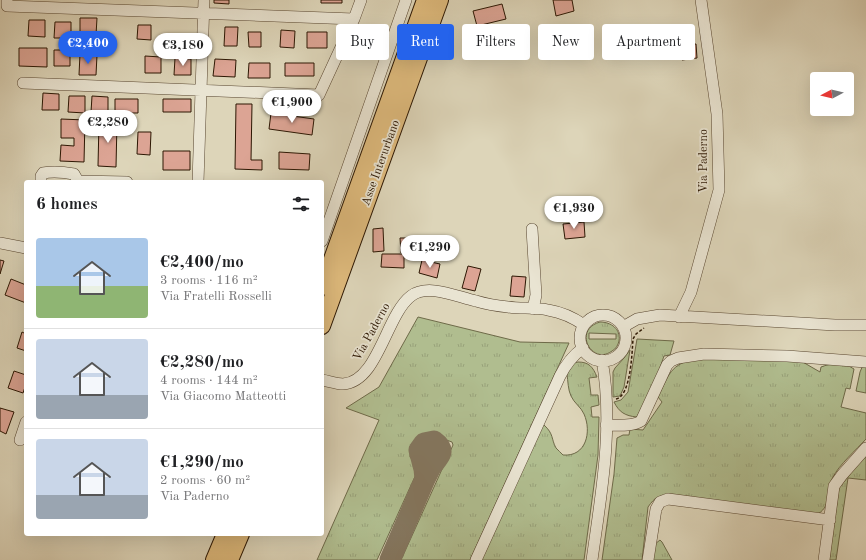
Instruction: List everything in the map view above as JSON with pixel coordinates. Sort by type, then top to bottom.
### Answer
[{"type":"highway","name":"Asse Interurbano","points":[[324,281],[425,0]]},
{"type":"highway","name":"Asse Interurbano","points":[[324,320],[440,0]]},
{"type":"highway","points":[[214,560],[224,536]]},
{"type":"highway","points":[[230,560],[240,536]]},
{"type":"street","points":[[7,0],[7,6],[354,19]]},
{"type":"street","points":[[198,180],[204,0]]},
{"type":"street","points":[[23,84],[319,95],[354,19],[361,0]]},
{"type":"street","points":[[324,234],[406,0]]},
{"type":"street","name":"Via Paderno","points":[[679,317],[691,292],[719,190],[717,114],[701,0]]},
{"type":"street","points":[[41,180],[43,173],[54,172],[74,174],[77,180]]},
{"type":"street","points":[[532,229],[536,295],[533,309]]},
{"type":"street","points":[[0,243],[24,248]]},
{"type":"street","name":"Via Paderno","points":[[324,380],[343,384],[359,378],[372,362],[402,305],[412,295],[422,291],[441,291],[476,301],[510,308],[548,310],[579,321],[584,325]]},
{"type":"street","points":[[604,314],[617,319],[623,327],[626,338],[624,348],[616,357],[610,360],[597,360],[590,356],[583,348],[580,337],[584,325],[590,318],[604,314]]},
{"type":"street","points":[[623,327],[637,319],[660,315],[835,325],[866,325]]},
{"type":"street","points":[[476,560],[560,376],[567,363],[583,348]]},
{"type":"street","points":[[606,425],[626,425],[638,423],[667,365],[671,361],[678,358],[704,354],[787,356],[866,362]]},
{"type":"street","points":[[592,560],[604,468],[606,400],[602,360]]},
{"type":"street","points":[[20,440],[24,428]]},
{"type":"street","points":[[824,560],[834,486],[866,448]]},
{"type":"street","points":[[648,560],[656,509],[660,502],[668,499],[830,520]]},
{"type":"path","points":[[606,400],[619,399],[626,390],[629,380],[633,339],[636,334],[645,327]]},
{"type":"green space","points":[[418,317],[520,342],[569,343],[470,560],[401,560],[453,445],[452,442],[429,434],[419,436],[410,446],[410,457],[418,467],[417,472],[377,560],[317,560],[379,420],[346,408],[379,387]]},
{"type":"green space","points":[[600,322],[604,322],[614,327],[617,330],[619,337],[617,347],[605,354],[598,354],[592,351],[586,339],[587,332],[592,326]],"holes":[[[589,333],[616,334],[616,339],[589,339]]]},
{"type":"green space","points":[[637,339],[674,341],[670,355],[664,356],[655,382],[637,417],[629,416],[623,413],[614,402],[621,400],[628,392]]},
{"type":"green space","points":[[630,350],[624,387],[620,396],[613,397],[613,372]]},
{"type":"green space","points":[[696,358],[801,361],[820,372],[821,367],[838,364],[846,365],[854,369],[850,389],[846,388],[841,407],[866,413],[866,439],[836,472],[829,487],[826,506],[818,514],[669,494],[659,496],[648,507],[642,560],[602,560],[614,474],[617,438],[623,435],[629,435],[630,429],[643,430],[662,402],[658,397],[668,376],[675,367]]},
{"type":"green space","points":[[578,362],[588,364],[597,377],[589,378],[591,395],[598,395],[599,405],[591,407],[592,417],[599,417],[598,455],[584,560],[479,560],[540,427],[544,425],[547,428],[551,434],[554,445],[563,455],[571,455],[577,452],[582,448],[585,442],[587,435],[586,421],[583,412],[570,394],[567,374],[574,363]]},
{"type":"green space","points":[[863,365],[866,365],[866,393],[856,391]]},
{"type":"green space","points":[[866,454],[866,480],[848,478],[836,560],[829,560],[839,488]]},
{"type":"green space","points":[[660,540],[672,560],[653,560],[655,544]]},
{"type":"building","points":[[214,0],[229,0],[229,4],[214,3]]},
{"type":"building","points":[[321,0],[342,0],[342,3],[321,3]]},
{"type":"building","points":[[553,0],[572,0],[574,11],[556,16]]},
{"type":"building","points":[[502,4],[506,19],[485,24],[476,24],[473,11]]},
{"type":"building","points":[[80,18],[97,18],[96,35],[80,34]]},
{"type":"building","points":[[29,20],[45,20],[45,37],[28,36]]},
{"type":"building","points":[[55,22],[71,22],[71,38],[54,38]]},
{"type":"building","points":[[138,25],[151,25],[151,40],[137,39]]},
{"type":"building","points":[[225,27],[238,27],[237,46],[224,46]]},
{"type":"building","points":[[281,30],[295,31],[294,48],[280,47]]},
{"type":"building","points":[[248,32],[261,32],[261,47],[249,47]]},
{"type":"building","points":[[307,32],[327,32],[327,48],[307,48]]},
{"type":"building","points":[[695,44],[697,58],[695,58]]},
{"type":"building","points":[[19,48],[47,48],[47,67],[19,66]]},
{"type":"building","points":[[54,50],[70,50],[70,66],[54,66]]},
{"type":"building","points":[[80,54],[97,55],[96,75],[79,75]]},
{"type":"building","points":[[145,56],[161,57],[161,73],[145,73]]},
{"type":"building","points":[[175,58],[191,59],[191,75],[174,75]]},
{"type":"building","points":[[215,59],[236,60],[235,77],[213,76]]},
{"type":"building","points":[[249,63],[270,63],[270,78],[248,78]]},
{"type":"building","points":[[285,63],[314,63],[314,76],[285,76]]},
{"type":"building","points":[[43,93],[59,94],[59,110],[42,110]]},
{"type":"building","points":[[69,96],[85,96],[85,113],[68,112]]},
{"type":"building","points":[[92,96],[108,97],[108,113],[91,112]]},
{"type":"building","points":[[115,99],[138,99],[138,113],[115,113]]},
{"type":"building","points":[[163,99],[191,99],[191,112],[163,112]]},
{"type":"building","points":[[236,104],[252,104],[251,160],[262,160],[262,170],[235,169]]},
{"type":"building","points":[[271,113],[314,119],[312,135],[269,129]]},
{"type":"building","points":[[61,119],[85,120],[84,162],[60,161],[61,145],[74,146],[74,138],[61,138]]},
{"type":"building","points":[[99,122],[117,122],[116,167],[98,166]]},
{"type":"building","points":[[138,132],[151,132],[150,155],[137,154]]},
{"type":"building","points":[[163,151],[190,151],[190,170],[163,170]]},
{"type":"building","points":[[279,152],[310,154],[309,170],[279,169]]},
{"type":"building","points":[[584,222],[585,237],[565,239],[563,224]]},
{"type":"building","points":[[383,228],[384,251],[373,252],[373,229]]},
{"type":"building","points":[[400,238],[411,238],[411,253],[401,253]]},
{"type":"building","points":[[382,254],[404,254],[404,268],[381,267]]},
{"type":"building","points":[[0,260],[4,261],[0,274]]},
{"type":"building","points":[[422,260],[440,264],[437,278],[419,273]]},
{"type":"building","points":[[468,266],[481,269],[475,291],[462,288]]},
{"type":"building","points":[[512,276],[526,277],[524,297],[510,296]]},
{"type":"building","points":[[11,279],[24,284],[24,302],[5,295]]},
{"type":"building","points":[[22,332],[24,333],[24,350],[17,348]]},
{"type":"building","points":[[14,371],[24,374],[23,393],[8,388]]},
{"type":"building","points":[[0,408],[14,412],[6,434],[0,431]]},
{"type":"taxiway","points":[[390,560],[425,479],[431,467],[439,457],[441,451],[434,441],[424,443],[419,450],[425,479]]}]
